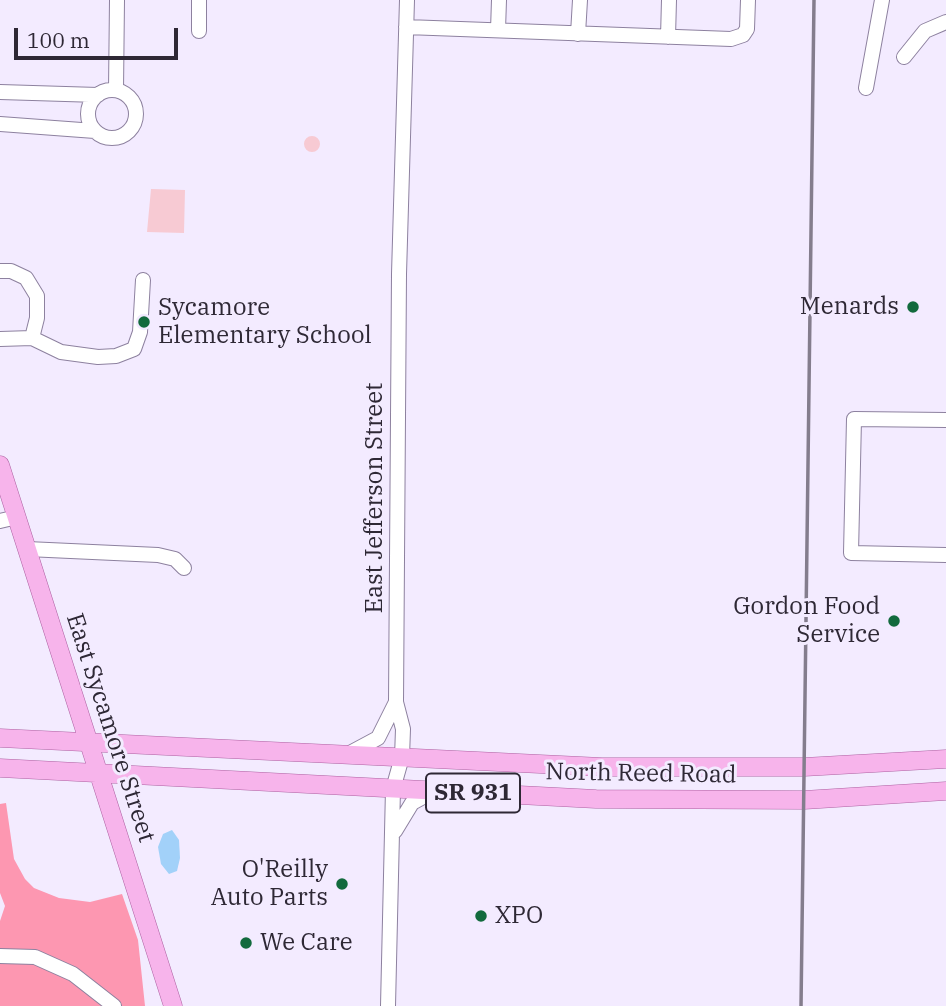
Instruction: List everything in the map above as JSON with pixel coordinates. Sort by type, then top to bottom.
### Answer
[{"type":"main road","name":"East Sycamore Street","points":[[0,465],[8,519],[27,549],[173,1006]]},
{"type":"main road","name":"North Reed Road","points":[[0,738],[602,767],[804,767],[946,759]]},
{"type":"main road","name":"North Reed Road","points":[[0,768],[704,802],[863,797],[946,791]]},
{"type":"street","points":[[116,90],[117,0]]},
{"type":"street","points":[[199,0],[199,31]]},
{"type":"street","name":"East Jefferson Street","points":[[388,1006],[393,789],[402,757],[403,729],[396,702],[399,274],[407,0]]},
{"type":"street","points":[[498,30],[499,0]]},
{"type":"street","points":[[578,34],[580,0]]},
{"type":"street","points":[[668,37],[669,0]]},
{"type":"street","points":[[406,27],[731,39],[743,35],[747,29],[748,0]]},
{"type":"street","points":[[866,88],[882,0]]},
{"type":"street","points":[[904,57],[925,31],[946,22]]},
{"type":"street","points":[[0,92],[98,95],[116,90],[124,93],[135,106],[136,114],[131,130],[117,138],[101,136],[94,131],[0,124]]},
{"type":"street","points":[[94,131],[88,116],[92,101],[98,95]]},
{"type":"street","points":[[0,271],[10,271],[26,278],[37,296],[37,318],[32,338]]},
{"type":"street","points":[[0,339],[32,338],[61,352],[98,357],[116,356],[134,349],[140,332],[143,280]]},
{"type":"street","points":[[946,419],[854,419],[851,553],[946,555]]},
{"type":"street","points":[[27,549],[158,555],[175,559],[184,568]]},
{"type":"street","name":"East Jefferson Street","points":[[348,754],[378,738],[396,702]]},
{"type":"street","name":"East Jefferson Street","points":[[391,842],[405,810],[434,791]]},
{"type":"street","points":[[0,956],[35,957],[73,974],[114,1006]]},
{"type":"shaded area","points":[[312,136],[318,138],[318,150],[312,152],[306,150],[304,144],[306,138]]},
{"type":"shaded area","points":[[151,189],[185,190],[184,233],[147,232]]},
{"type":"shaded area","points":[[6,803],[14,859],[25,879],[34,888],[59,898],[90,902],[122,894],[138,940],[145,1006],[0,1006],[0,921],[5,906],[0,893],[0,804]]},
{"type":"water","points":[[172,830],[179,840],[180,858],[177,871],[169,874],[161,864],[158,847],[163,834]]},
{"type":"railway","points":[[801,1006],[814,0]]},
{"type":"place","name":"Menards","points":[[913,307]]},
{"type":"place","name":"Sycamore Elementary School","points":[[144,322]]},
{"type":"place","name":"Gordon Food Service","points":[[894,621]]},
{"type":"place","name":"O'Reilly Auto Parts","points":[[342,884]]},
{"type":"place","name":"XPO","points":[[481,916]]},
{"type":"place","name":"We Care","points":[[246,943]]}]
